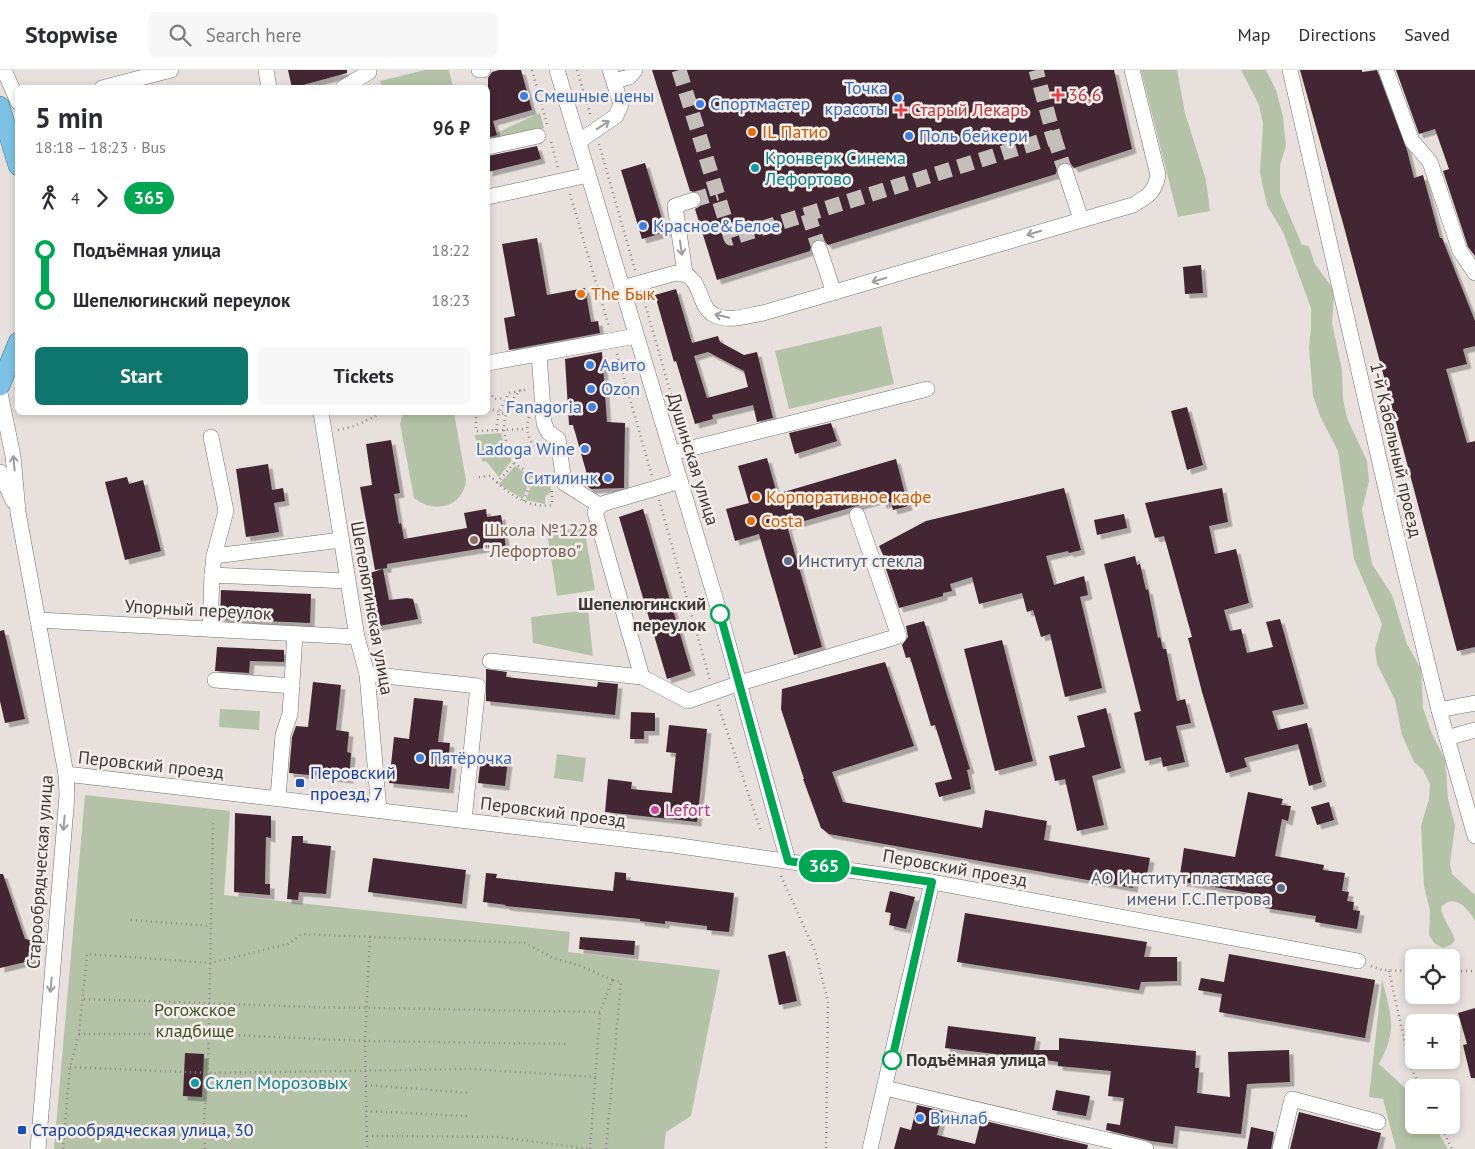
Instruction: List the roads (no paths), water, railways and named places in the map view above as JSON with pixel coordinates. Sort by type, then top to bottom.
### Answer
[{"type":"main road","points":[[12,107],[15,136]]},
{"type":"main road","points":[[0,386],[15,349]]},
{"type":"street","points":[[4,70],[12,107]]},
{"type":"street","points":[[112,85],[171,70]]},
{"type":"street","points":[[266,70],[268,85]]},
{"type":"street","name":"Душинская улица","points":[[557,70],[740,683],[788,861]]},
{"type":"street","points":[[578,142],[616,116],[620,104],[612,76],[629,77],[635,70]]},
{"type":"street","points":[[693,200],[675,206],[685,273],[693,280],[708,309],[716,316],[734,318],[763,313],[834,293],[1081,220],[1133,204],[1149,196],[1155,188],[1158,175],[1132,70]]},
{"type":"street","name":"1-й Кабельный проезд","points":[[1290,70],[1399,549],[1439,710],[1475,836]]},
{"type":"street","points":[[1386,70],[1412,141],[1430,162],[1460,251],[1475,273]]},
{"type":"street","points":[[347,85],[368,71],[371,85]]},
{"type":"street","points":[[490,147],[538,136]]},
{"type":"street","points":[[1065,171],[1081,220]]},
{"type":"street","points":[[490,196],[588,175]]},
{"type":"street","points":[[819,248],[834,293]]},
{"type":"street","points":[[622,288],[676,273],[685,273]]},
{"type":"street","points":[[490,363],[636,336]]},
{"type":"street","points":[[539,354],[544,423],[548,432],[558,439],[557,478],[568,487],[599,505]]},
{"type":"street","points":[[672,453],[927,389]]},
{"type":"street","name":"Старообрядческая улица","points":[[0,393],[13,456],[18,512],[66,774],[67,795],[38,1149]]},
{"type":"street","name":"Шепелюгинская улица","points":[[321,415],[347,581],[366,674],[379,810]]},
{"type":"street","points":[[210,629],[214,556],[226,511],[211,437]]},
{"type":"street","name":"Старообрядческая улица","points":[[0,472],[18,512]]},
{"type":"street","points":[[642,676],[594,516],[599,505],[680,481]]},
{"type":"street","points":[[490,661],[642,676],[688,702],[740,683],[899,636],[857,515]]},
{"type":"street","points":[[214,556],[341,540]]},
{"type":"street","points":[[212,575],[347,581]]},
{"type":"street","name":"Упорный переулок","points":[[38,620],[357,637]]},
{"type":"street","points":[[278,798],[283,735],[290,714],[295,634]]},
{"type":"street","points":[[366,674],[478,686],[464,820]]},
{"type":"street","points":[[215,680],[292,686]]},
{"type":"street","points":[[1439,710],[1475,703]]},
{"type":"street","points":[[1448,738],[1475,730]]},
{"type":"street","name":"Перовский проезд","points":[[66,774],[673,845],[788,861],[932,882],[1358,961]]},
{"type":"street","points":[[870,1149],[932,882]]},
{"type":"street","points":[[885,1088],[1146,1149]]},
{"type":"street","points":[[1280,1149],[1292,1099],[1378,1122]]},
{"type":"tunnel","points":[[679,70],[731,238],[1054,137],[1036,70]]},
{"type":"tunnel","points":[[1054,137],[1065,171]]},
{"type":"tunnel","points":[[693,200],[717,193]]},
{"type":"tunnel","points":[[808,214],[819,248]]},
{"type":"place","name":"36,6","points":[[1058,95]]},
{"type":"place","name":"Смешные цены","points":[[524,96]]},
{"type":"place","name":"Точка красоты","points":[[898,98]]},
{"type":"place","name":"Спортмастер","points":[[700,104]]},
{"type":"place","name":"Старый Лекарь","points":[[901,110]]},
{"type":"place","name":"IL Патио","points":[[752,132]]},
{"type":"place","name":"Поль бейкери","points":[[909,136]]},
{"type":"place","name":"Кронверк Синема Лефортово","points":[[755,168]]},
{"type":"place","name":"Красное&Белое","points":[[643,226]]},
{"type":"place","name":"The Бык","points":[[581,294]]},
{"type":"place","name":"Авито","points":[[590,365]]},
{"type":"place","name":"Ozon","points":[[591,389]]},
{"type":"place","name":"Fanagoria","points":[[592,407]]},
{"type":"place","name":"Ladoga Wine","points":[[585,449]]},
{"type":"place","name":"Ситилинк","points":[[608,478]]},
{"type":"place","name":"Корпоративное кафе","points":[[756,497]]},
{"type":"place","name":"Costa","points":[[751,521]]},
{"type":"place","name":"Школа №1228 \"Лефортово\"","points":[[474,540]]},
{"type":"place","name":"Институт стекла","points":[[788,561]]},
{"type":"place","name":"Шепелюгинский переулок","points":[[720,614]]},
{"type":"place","name":"Пятёрочка","points":[[420,758]]},
{"type":"place","name":"Перовский проезд, 7","points":[[300,783]]},
{"type":"place","name":"Lefort","points":[[655,810]]},
{"type":"place","name":"АО Институт пластмасс имени Г.С.Петрова","points":[[1281,888]]},
{"type":"place","name":"Подъёмная улица","points":[[892,1060]]},
{"type":"place","name":"Склеп Морозовых","points":[[195,1083]]},
{"type":"place","name":"Винлаб","points":[[920,1118]]},
{"type":"place","name":"Старообрядческая улица, 30","points":[[22,1130]]},
{"type":"park label","name":"Рогожское кладбище","points":[[195,1020]]}]
